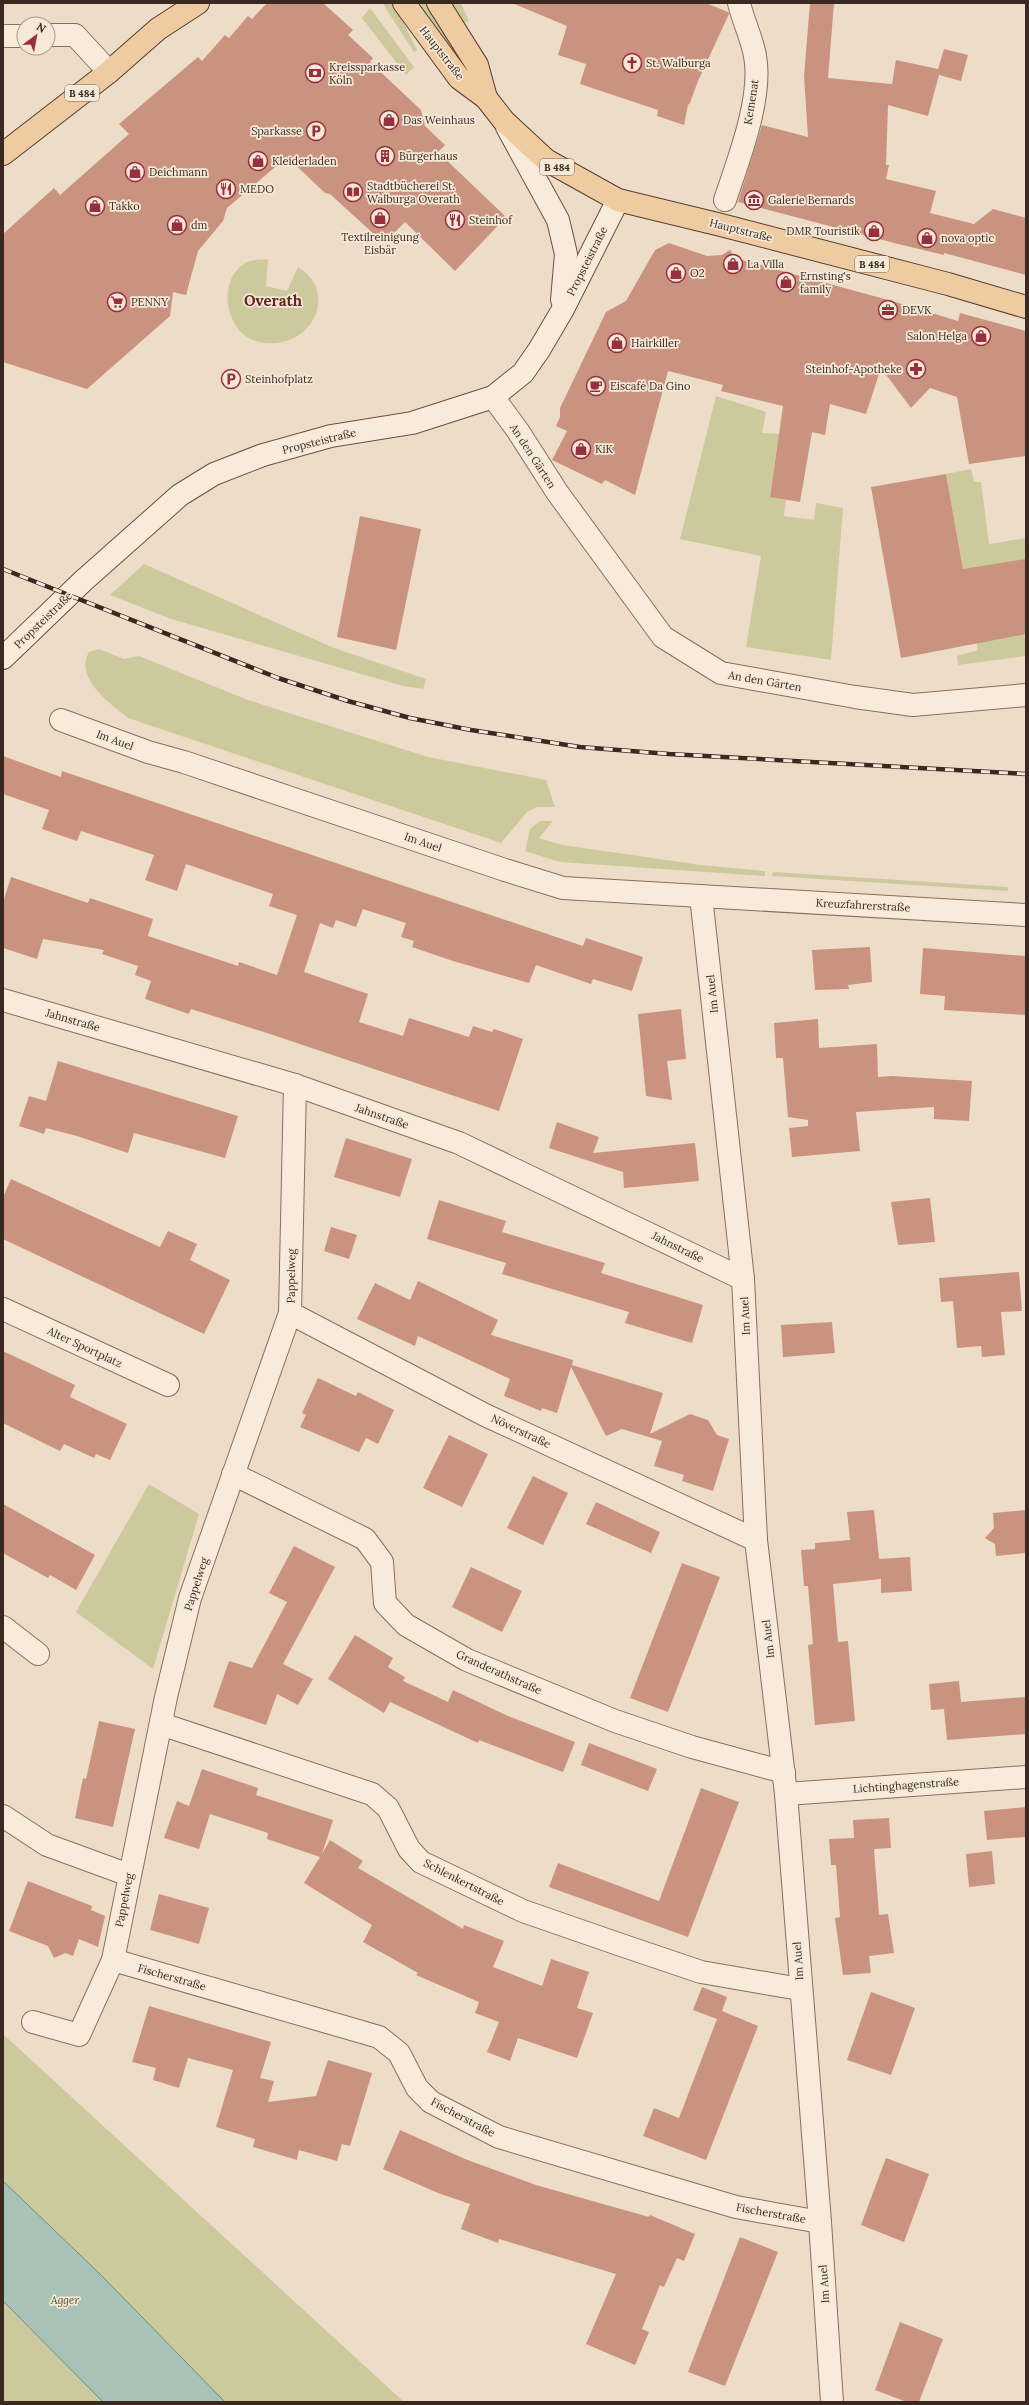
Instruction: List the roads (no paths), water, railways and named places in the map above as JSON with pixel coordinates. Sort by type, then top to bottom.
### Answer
[{"type":"main road","name":"B 484","points":[[158,29],[178,3]]},
{"type":"main road","name":"B 484","points":[[3,154],[109,72],[158,29],[198,3]]},
{"type":"main road","name":"Hauptstraße","points":[[404,3],[459,78],[486,98],[504,121],[546,160],[618,200],[933,280],[1026,307]]},
{"type":"main road","name":"Hauptstraße","points":[[438,3],[477,65],[486,98]]},
{"type":"street","name":"Kemenat","points":[[725,200],[744,140],[755,91],[756,57],[739,3]]},
{"type":"street","points":[[56,35],[75,35],[109,72]]},
{"type":"street","points":[[3,36],[16,36]]},
{"type":"street","points":[[504,121],[558,220],[566,254],[562,312]]},
{"type":"street","name":"Propsteistraße","points":[[3,658],[83,581],[180,495],[214,474],[263,455],[331,436],[412,423],[493,397],[523,373],[562,312],[618,200]]},
{"type":"street","name":"An den Gärten","points":[[493,397],[518,431],[565,504],[663,637],[721,672],[848,696],[913,705],[1026,695]]},
{"type":"street","name":"Im Auel","points":[[61,720],[148,752],[184,762],[505,870],[563,888],[700,896],[744,1279],[756,1540],[786,1794],[800,1989],[820,2222],[832,2402]]},
{"type":"street","name":"Kreuzfahrerstraße","points":[[700,896],[1026,915]]},
{"type":"street","name":"Jahnstraße","points":[[3,1000],[295,1084],[459,1143],[744,1279]]},
{"type":"street","name":"Pappelweg","points":[[33,2022],[79,2035],[113,1960],[129,1875],[161,1724],[190,1598],[290,1313],[295,1084]]},
{"type":"street","name":"Alter Sportplatz","points":[[3,1309],[168,1385]]},
{"type":"street","name":"Növerstraße","points":[[290,1313],[485,1415],[756,1540]]},
{"type":"street","name":"Granderathstraße","points":[[233,1474],[365,1539],[382,1562],[385,1602],[406,1625],[467,1660],[615,1721],[692,1747],[784,1772]]},
{"type":"street","points":[[3,1627],[38,1654]]},
{"type":"street","name":"Schlenkertstraße","points":[[161,1724],[372,1794],[388,1808],[409,1849],[421,1862],[523,1912],[701,1972],[800,1989]]},
{"type":"street","name":"Lichtinghagenstraße","points":[[786,1794],[1026,1777]]},
{"type":"street","points":[[3,1816],[46,1845],[129,1875]]},
{"type":"street","name":"Fischerstraße","points":[[113,1960],[379,2037],[399,2053],[417,2088],[430,2102],[499,2136],[736,2207],[820,2222]]},
{"type":"railway","points":[[3,569],[278,678],[348,701],[410,718],[471,730],[580,747],[669,754],[1026,774]]},
{"type":"place","name":"St. Walburga","points":[[632,63]]},
{"type":"place","name":"Kreissparkasse Köln","points":[[315,73]]},
{"type":"place","name":"Das Weinhaus","points":[[389,120]]},
{"type":"place","name":"Sparkasse","points":[[316,131]]},
{"type":"place","name":"Bürgerhaus","points":[[385,156]]},
{"type":"place","name":"Kleiderladen","points":[[258,161]]},
{"type":"place","name":"Deichmann","points":[[135,172]]},
{"type":"place","name":"MEDO","points":[[226,189]]},
{"type":"place","name":"Stadtbücherei St. Walburga Overath","points":[[353,192]]},
{"type":"place","name":"Galerie Bernards","points":[[754,200]]},
{"type":"place","name":"Takko","points":[[95,206]]},
{"type":"place","name":"Textilreinigung Eisbär","points":[[380,218]]},
{"type":"place","name":"Steinhof","points":[[455,220]]},
{"type":"place","name":"dm","points":[[177,225]]},
{"type":"place","name":"DMR Touristik","points":[[874,231]]},
{"type":"place","name":"nova optic","points":[[927,238]]},
{"type":"place","name":"La Villa","points":[[733,264]]},
{"type":"place","name":"O2","points":[[676,273]]},
{"type":"place","name":"Ernsting's family","points":[[786,282]]},
{"type":"place","name":"PENNY","points":[[117,302]]},
{"type":"place","name":"DEVK","points":[[888,310]]},
{"type":"place","name":"Salon Helga","points":[[981,336]]},
{"type":"place","name":"Hairkiller","points":[[617,343]]},
{"type":"place","name":"Steinhof-Apotheke","points":[[916,369]]},
{"type":"place","name":"Steinhofplatz","points":[[231,379]]},
{"type":"place","name":"Eiscafé Da Gino","points":[[596,386]]},
{"type":"place","name":"KiK","points":[[581,449]]},
{"type":"district","name":"Overath","points":[[273,301]]},
{"type":"park label","name":"Agger","points":[[65,2300]]}]
